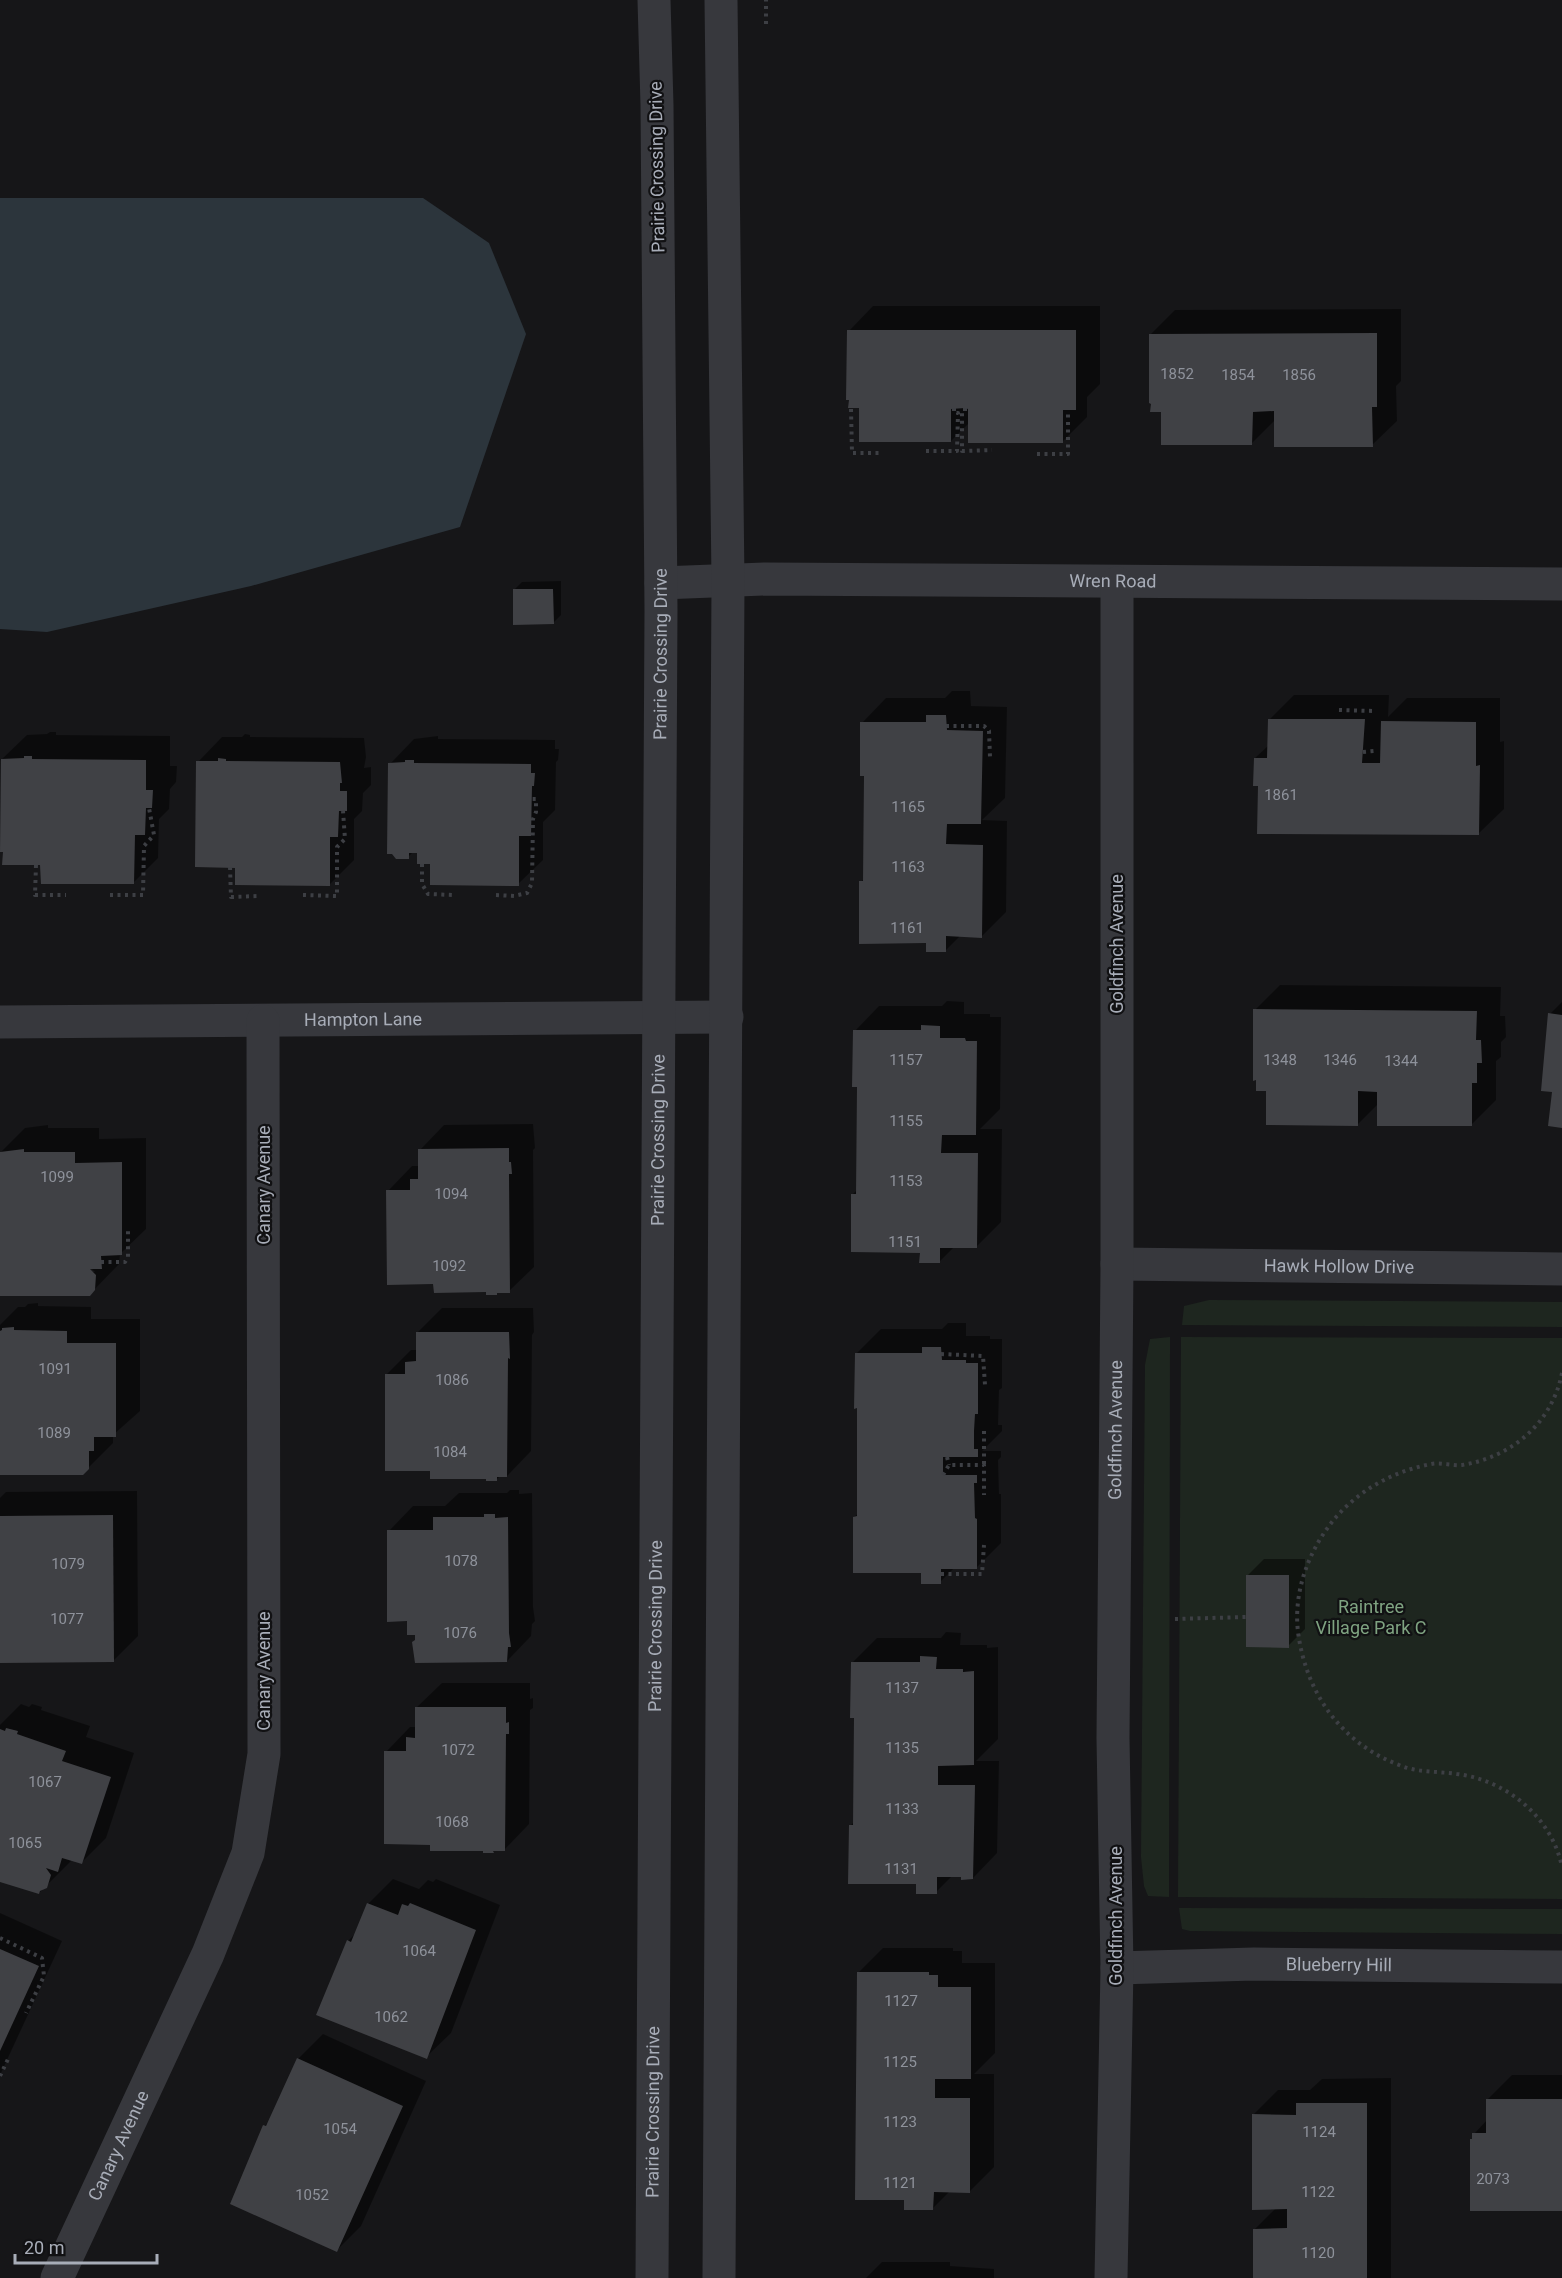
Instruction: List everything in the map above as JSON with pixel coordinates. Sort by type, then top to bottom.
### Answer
[{"type":"street","name":"Prairie Crossing Drive","points":[[652,2278],[661,583],[654,0]]},
{"type":"street","points":[[719,2278],[728,581],[721,0]]},
{"type":"street","name":"Wren Road","points":[[661,583],[765,579],[1562,584]]},
{"type":"street","name":"Goldfinch Avenue","points":[[1111,2278],[1117,1968],[1113,1727],[1117,1264],[1117,583]]},
{"type":"street","name":"Hampton Lane","points":[[0,1022],[727,1017]]},
{"type":"street","name":"Canary Avenue","points":[[57,2278],[208,1954],[248,1853],[264,1754],[263,1021]]},
{"type":"street","name":"Hawk Hollow Drive","points":[[1117,1264],[1562,1269]]},
{"type":"street","name":"Blueberry Hill","points":[[1117,1968],[1254,1964],[1562,1967]]},
{"type":"path","points":[[926,451],[957,451],[958,413],[954,413],[954,408]]},
{"type":"path","points":[[965,408],[965,412],[962,413],[962,451],[992,450]]},
{"type":"path","points":[[852,409],[852,453],[882,453]]},
{"type":"path","points":[[1037,454],[1068,454],[1068,410]]},
{"type":"path","points":[[1339,710],[1374,711]]},
{"type":"path","points":[[946,726],[984,726],[988,731],[990,757]]},
{"type":"path","points":[[1363,752],[1374,750]]},
{"type":"path","points":[[496,895],[514,896],[527,893],[532,883],[533,819],[536,812],[536,799],[532,799]]},
{"type":"path","points":[[110,895],[143,895],[144,846],[154,835],[149,808]]},
{"type":"path","points":[[303,895],[337,896],[338,847],[345,839],[343,811]]},
{"type":"path","points":[[422,864],[422,884],[428,894],[452,896]]},
{"type":"path","points":[[36,865],[35,895],[66,895]]},
{"type":"path","points":[[230,867],[231,897],[259,896]]},
{"type":"path","points":[[102,1262],[125,1262],[129,1257],[128,1231]]},
{"type":"path","points":[[941,1354],[983,1356],[985,1385]]},
{"type":"path","points":[[1562,1373],[1559,1387],[1548,1412],[1531,1432],[1510,1449],[1477,1462],[1460,1465],[1433,1463],[1402,1472],[1373,1485],[1347,1505],[1325,1529],[1310,1558],[1300,1589],[1297,1621],[1301,1652],[1310,1683],[1325,1710],[1346,1734],[1372,1753],[1400,1766],[1431,1773],[1455,1773],[1478,1778],[1500,1787],[1520,1800],[1536,1816],[1551,1836],[1562,1867]]},
{"type":"path","points":[[984,1431],[984,1496]]},
{"type":"path","points":[[943,1475],[949,1465],[947,1456]]},
{"type":"path","points":[[949,1465],[984,1465]]},
{"type":"path","points":[[940,1574],[982,1574],[984,1545]]},
{"type":"path","points":[[1175,1619],[1246,1617]]},
{"type":"path","points":[[0,1938],[42,1958],[44,1976],[26,2013]]},
{"type":"path","points":[[0,2076],[9,2057]]},
{"type":"green space","points":[[1209,1300],[1562,1302],[1562,1327],[1182,1325],[1184,1306]]},
{"type":"green space","points":[[1170,1337],[1169,1897],[1148,1896],[1144,1886],[1141,1857],[1145,1365],[1150,1339]]},
{"type":"green space","name":"Raintree Village Park C","points":[[1181,1337],[1562,1338],[1562,1899],[1178,1897]]},
{"type":"green space","points":[[1179,1908],[1562,1909],[1562,1934],[1190,1931],[1182,1929]]},
{"type":"shaded area","points":[[0,198],[423,198],[489,243],[526,334],[460,527],[251,586],[47,632],[0,629]]},
{"type":"building","points":[[847,330],[1076,330],[1076,410],[1063,410],[1063,443],[968,443],[968,409],[965,408],[951,409],[951,442],[859,442],[859,408],[848,408],[849,400],[846,400]]},
{"type":"building","points":[[1377,333],[1377,407],[1372,407],[1373,447],[1274,447],[1274,411],[1253,412],[1252,445],[1161,445],[1161,412],[1150,412],[1151,404],[1149,403],[1149,334]]},
{"type":"building","points":[[513,589],[553,589],[554,624],[513,625]]},
{"type":"building","points":[[926,715],[946,715],[947,730],[983,731],[981,824],[947,824],[946,844],[983,845],[982,938],[946,936],[946,952],[926,952],[926,943],[859,944],[859,881],[863,881],[864,776],[860,776],[860,722],[926,722]]},
{"type":"building","points":[[1268,719],[1365,719],[1362,763],[1380,763],[1381,721],[1476,722],[1476,766],[1480,765],[1479,835],[1257,834],[1258,786],[1253,786],[1254,758],[1267,758]]},
{"type":"building","points":[[24,756],[32,756],[32,759],[146,760],[146,790],[153,790],[152,808],[146,808],[145,835],[135,835],[134,884],[41,884],[40,865],[2,865],[3,852],[0,852],[1,759],[24,758]]},
{"type":"building","points":[[218,758],[226,759],[226,761],[340,762],[342,783],[340,783],[340,791],[347,791],[347,811],[339,811],[338,837],[330,837],[330,886],[235,885],[235,868],[195,867],[196,761],[218,761]]},
{"type":"building","points":[[405,760],[414,760],[414,763],[531,764],[531,773],[535,773],[534,786],[532,786],[531,836],[519,836],[519,886],[430,885],[430,864],[417,864],[417,853],[409,853],[409,859],[396,859],[392,854],[387,854],[388,763],[405,762]]},
{"type":"building","points":[[1253,1009],[1477,1011],[1476,1040],[1481,1040],[1482,1063],[1477,1063],[1477,1083],[1472,1083],[1472,1126],[1377,1126],[1377,1092],[1358,1091],[1358,1126],[1266,1125],[1266,1091],[1256,1091],[1256,1080],[1253,1081]]},
{"type":"building","points":[[1548,1013],[1562,1015],[1562,1128],[1548,1126],[1552,1092],[1541,1091]]},
{"type":"building","points":[[921,1025],[940,1026],[940,1038],[965,1038],[966,1041],[977,1041],[976,1135],[942,1135],[941,1153],[978,1153],[977,1248],[940,1248],[940,1263],[919,1263],[920,1253],[851,1252],[851,1194],[856,1194],[857,1087],[852,1087],[853,1030],[921,1030]]},
{"type":"building","points":[[509,1148],[512,1174],[509,1174],[510,1293],[486,1295],[486,1292],[434,1293],[433,1284],[387,1285],[386,1190],[410,1190],[410,1179],[418,1179],[418,1149]]},
{"type":"building","points":[[24,1149],[24,1152],[75,1152],[75,1163],[122,1162],[122,1255],[101,1256],[102,1269],[90,1269],[96,1275],[95,1290],[90,1296],[0,1296],[0,1152]]},
{"type":"building","points":[[14,1327],[14,1330],[67,1331],[67,1343],[116,1343],[116,1437],[94,1437],[94,1451],[89,1451],[89,1469],[83,1475],[0,1475],[0,1331],[2,1328]]},
{"type":"building","points":[[416,1332],[509,1332],[507,1477],[497,1477],[497,1481],[430,1479],[430,1471],[385,1471],[385,1374],[405,1374],[405,1362],[416,1361]]},
{"type":"building","points":[[922,1347],[941,1347],[942,1360],[966,1360],[966,1363],[978,1363],[978,1414],[975,1414],[974,1449],[978,1449],[978,1457],[943,1457],[943,1475],[977,1475],[977,1483],[974,1483],[977,1569],[941,1569],[941,1584],[921,1584],[921,1573],[853,1573],[853,1517],[857,1516],[855,1353],[922,1353]]},
{"type":"building","points":[[484,1514],[495,1514],[495,1518],[508,1517],[511,1647],[508,1647],[507,1662],[415,1663],[412,1642],[415,1640],[415,1635],[407,1635],[407,1621],[387,1622],[387,1530],[433,1530],[433,1517],[484,1517]]},
{"type":"building","points":[[113,1515],[114,1662],[0,1663],[0,1516]]},
{"type":"building","points":[[1246,1575],[1289,1575],[1289,1648],[1246,1647]]},
{"type":"building","points":[[920,1656],[937,1657],[936,1669],[974,1671],[974,1765],[938,1766],[938,1785],[975,1785],[973,1879],[937,1877],[937,1894],[916,1894],[916,1884],[848,1884],[849,1825],[853,1825],[854,1718],[850,1718],[851,1662],[920,1662]]},
{"type":"building","points":[[415,1707],[506,1707],[509,1734],[506,1734],[505,1851],[483,1853],[483,1851],[430,1851],[430,1845],[384,1844],[384,1751],[406,1751],[406,1737],[415,1738]]},
{"type":"building","points":[[6,1728],[66,1751],[62,1761],[111,1777],[82,1864],[62,1858],[58,1872],[46,1868],[51,1875],[47,1888],[39,1894],[0,1882],[0,1729],[5,1731]]},
{"type":"building","points":[[367,1903],[398,1915],[402,1904],[408,1906],[410,1903],[476,1930],[427,2059],[316,2015],[347,1940],[351,1942]]},
{"type":"building","points":[[0,1949],[39,1966],[0,2051]]},
{"type":"building","points":[[857,1972],[929,1972],[929,1975],[938,1975],[938,1987],[971,1987],[971,2079],[935,2079],[935,2098],[970,2098],[970,2193],[934,2192],[933,2210],[904,2210],[904,2200],[855,2200]]},
{"type":"building","points":[[297,2058],[403,2106],[337,2252],[230,2204],[263,2125],[266,2126]]},
{"type":"building","points":[[1486,2099],[1562,2099],[1562,2211],[1470,2211],[1470,2139],[1472,2139],[1472,2133],[1486,2133]]},
{"type":"building","points":[[1296,2103],[1367,2103],[1367,2278],[1253,2278],[1253,2229],[1287,2228],[1287,2209],[1252,2210],[1252,2114],[1296,2115]]}]
